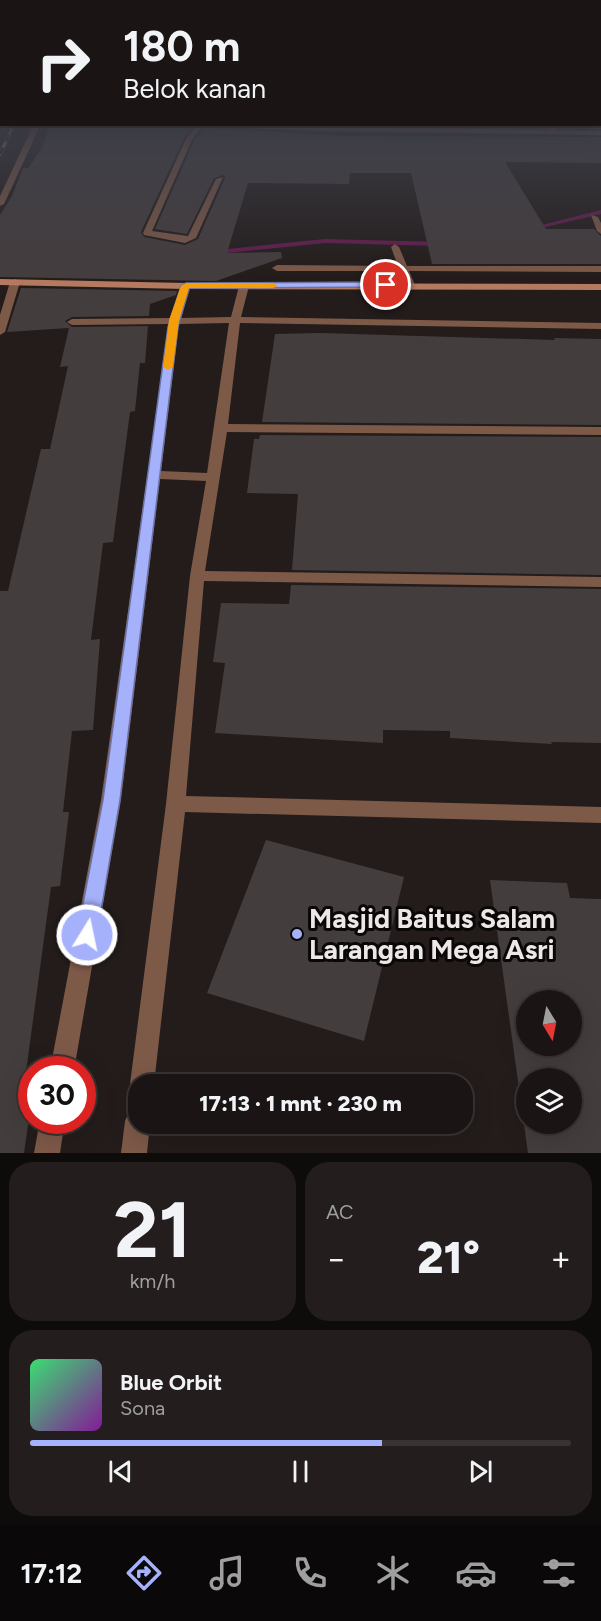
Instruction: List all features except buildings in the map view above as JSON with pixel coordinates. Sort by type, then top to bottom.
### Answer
[{"type":"main road","points":[[0,282],[186,286],[601,287]]},
{"type":"street","points":[[0,204],[17,169]]},
{"type":"street","points":[[176,169],[147,233],[185,240],[192,238],[219,179]]},
{"type":"street","points":[[594,217],[601,231]]},
{"type":"street","points":[[395,247],[410,285]]},
{"type":"street","points":[[278,268],[601,269]]},
{"type":"street","points":[[0,332],[15,282]]},
{"type":"street","points":[[65,1056],[111,800],[174,320],[186,286]]},
{"type":"street","points":[[143,1074],[176,804],[197,576],[221,428],[235,320],[244,286]]},
{"type":"street","points":[[72,322],[235,320],[601,326]]},
{"type":"street","points":[[221,428],[601,431]]},
{"type":"street","points":[[154,475],[213,477]]},
{"type":"street","points":[[197,576],[601,582]]},
{"type":"street","points":[[176,804],[601,815]]},
{"type":"street","points":[[47,1153],[50,1134]]},
{"type":"street","points":[[134,1153],[136,1134]]},
{"type":"waterway","points":[[529,229],[601,212]]},
{"type":"waterway","points":[[214,250],[228,251],[325,241],[441,244]]},
{"type":"slow traffic","points":[[168,367],[174,320],[186,286],[273,286]]},
{"type":"place","name":"Masjid Baitus Salam Larangan Mega Asri","points":[[297,934]]},
{"type":"route","points":[[87,935],[111,800],[174,320],[186,286],[386,285]]}]
